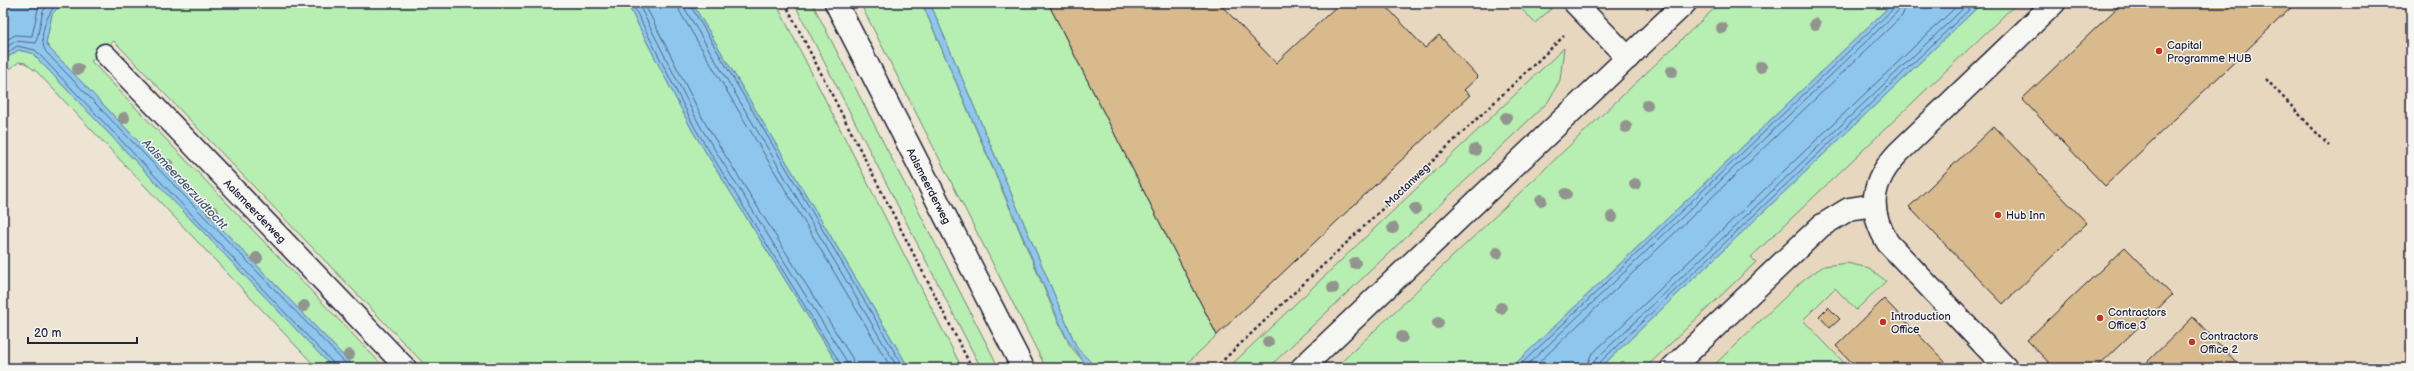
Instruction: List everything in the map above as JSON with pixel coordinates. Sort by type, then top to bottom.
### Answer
[{"type":"street","name":"Aalsmeerderweg","points":[[836,3],[1023,368]]},
{"type":"street","points":[[1302,368],[1685,3]]},
{"type":"street","points":[[2006,368],[1888,243],[1881,231],[1874,205],[1880,177],[1892,159],[2054,3]]},
{"type":"street","points":[[1581,9],[1628,58]]},
{"type":"street","points":[[1672,368],[1821,226],[1849,209],[1874,205]]},
{"type":"lane","name":"Aalsmeerderweg","points":[[105,54],[406,368]]},
{"type":"path","points":[[785,3],[972,368]]},
{"type":"path","name":"Mactanweg","points":[[1215,368],[1581,9]]},
{"type":"path","points":[[2266,79],[2329,146]]},
{"type":"shaded area","points":[[1048,3],[1893,3],[1511,368],[1182,368],[1217,335]]},
{"type":"shaded area","points":[[1982,3],[2411,3],[2411,368],[1600,368]]},
{"type":"green space","points":[[63,3],[627,3],[692,130],[840,368],[428,368],[114,41],[91,61],[385,368],[355,368],[50,49],[46,43],[52,14]]},
{"type":"green space","points":[[692,3],[776,3],[962,368],[909,368]]},
{"type":"green space","points":[[794,3],[812,3],[999,368],[981,368]]},
{"type":"green space","points":[[860,3],[922,3],[1058,321],[1070,346],[1089,368],[1046,368]]},
{"type":"green space","points":[[930,3],[1048,3],[1217,335],[1182,368],[1097,368],[1077,348]]},
{"type":"green space","points":[[1516,3],[1547,3],[1551,9],[1535,23]]},
{"type":"green space","points":[[1720,3],[1893,3],[1511,368],[1335,368]]},
{"type":"green space","points":[[1982,3],[2017,3],[1751,257],[1756,262],[1645,368],[1600,368]]},
{"type":"green space","points":[[1564,48],[1560,80],[1548,102],[1268,368],[1228,368]]},
{"type":"green space","points":[[18,50],[32,53],[333,368],[317,368],[37,72],[25,63],[19,62],[3,74],[3,61]]},
{"type":"green space","points":[[1847,263],[1869,268],[1886,281],[1856,310],[1835,288],[1803,320],[1849,368],[1711,368],[1804,279],[1824,266]]},
{"type":"water","points":[[13,3],[63,3],[52,14],[46,43],[50,49],[355,368],[333,368],[32,53],[18,50],[3,61],[3,13]]},
{"type":"water","points":[[627,3],[692,3],[909,368],[840,368],[692,130]]},
{"type":"water","points":[[922,3],[930,3],[1077,348],[1097,368],[1089,368],[1067,339]]},
{"type":"water","points":[[1893,3],[1982,3],[1600,368],[1511,368]]},
{"type":"building","points":[[1048,3],[1219,3],[1276,63],[1340,3],[1383,3],[1425,48],[1439,35],[1478,77],[1464,90],[1470,95],[1217,335]]},
{"type":"building","name":"Capital Programme HUB","points":[[2122,3],[2296,3],[2105,186],[2022,99]]},
{"type":"building","name":"Hub Inn","points":[[1994,126],[2087,223],[2003,304],[1909,207]]},
{"type":"building","name":"Contractors Office 3","points":[[2125,247],[2172,295],[2096,368],[2054,368],[2027,340]]},
{"type":"building","name":"Introduction Office","points":[[1884,299],[1951,368],[1857,368],[1836,346]]},
{"type":"building","points":[[1828,307],[1840,319],[1830,328],[1819,316]]},
{"type":"building","name":"Contractors Office 2","points":[[2193,317],[2240,366],[2238,368],[2141,368]]},
{"type":"place","name":"Capital Programme HUB","points":[[2159,51]]},
{"type":"place","name":"Hub Inn","points":[[1998,215]]},
{"type":"place","name":"Contractors Office 3","points":[[2100,318]]},
{"type":"place","name":"Introduction Office","points":[[1883,322]]},
{"type":"place","name":"Contractors Office 2","points":[[2192,342]]},
{"type":"water label","name":"Aalsmeerderzuidtocht","points":[[185,184]]}]
